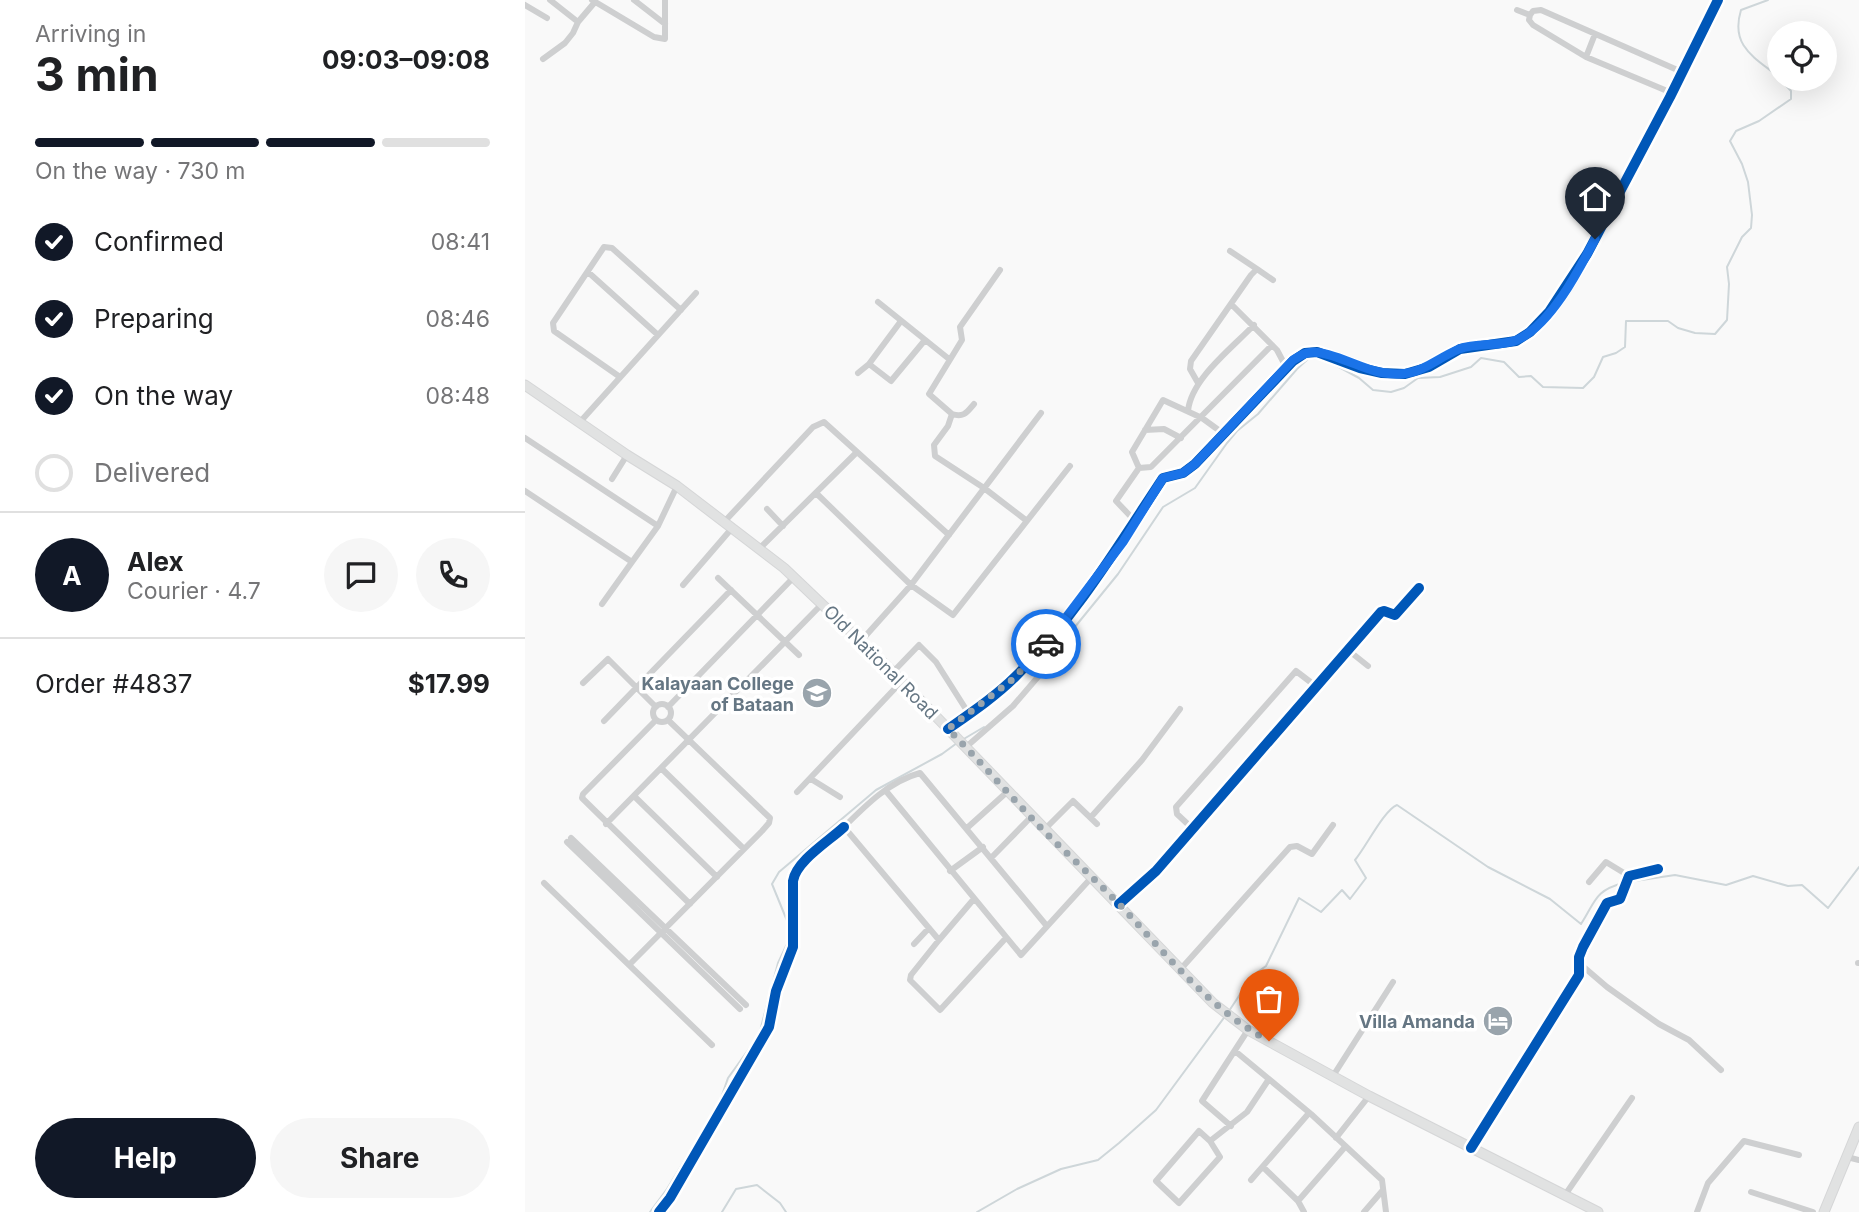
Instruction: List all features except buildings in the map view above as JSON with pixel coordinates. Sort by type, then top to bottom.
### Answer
[{"type":"main road","points":[[948,729],[1013,679],[1037,654],[1115,552],[1163,478],[1183,473],[1189,468],[1286,367],[1305,353],[1317,352],[1382,373],[1405,374],[1429,367],[1460,349],[1516,341],[1530,332],[1549,312],[1575,274],[1672,93],[1717,0]]},
{"type":"main road","name":"Old National Road","points":[[525,385],[677,486],[794,577],[902,681],[1031,817],[1119,904],[1179,971],[1227,1014],[1248,1030],[1369,1096],[1598,1212]]},
{"type":"main road","points":[[1824,1212],[1859,1126]]},
{"type":"street","points":[[550,0],[578,22]]},
{"type":"street","points":[[634,0],[665,24]]},
{"type":"street","points":[[544,59],[565,43],[593,1],[654,37],[665,39],[665,0]]},
{"type":"street","points":[[525,5],[547,18]]},
{"type":"street","points":[[1517,10],[1530,15]]},
{"type":"street","points":[[1672,93],[1586,57],[1532,25],[1530,15],[1533,11],[1541,10],[1682,72]]},
{"type":"street","points":[[1586,57],[1595,34]]},
{"type":"street","points":[[620,377],[554,331],[553,323],[604,247],[612,248],[681,310]]},
{"type":"street","points":[[1230,251],[1273,280]]},
{"type":"street","points":[[1198,383],[1190,369],[1191,361],[1257,269]]},
{"type":"street","points":[[974,404],[959,417],[929,394],[962,340],[960,327],[1000,270]]},
{"type":"street","points":[[587,272],[658,335]]},
{"type":"street","points":[[580,422],[696,293]]},
{"type":"street","points":[[878,302],[949,359]]},
{"type":"street","points":[[1232,305],[1272,345],[1286,367]]},
{"type":"street","points":[[858,373],[869,363],[901,321]]},
{"type":"street","points":[[1188,411],[1198,383],[1254,325]]},
{"type":"street","points":[[869,363],[891,381],[925,340]]},
{"type":"street","points":[[1139,468],[1151,467],[1272,345]]},
{"type":"street","points":[[1139,468],[1132,452],[1163,400],[1202,418],[1224,434]]},
{"type":"street","points":[[861,640],[911,585],[1041,413]]},
{"type":"street","points":[[952,414],[949,426],[934,445],[935,456],[984,488],[1027,521]]},
{"type":"street","points":[[683,585],[729,524],[818,423],[824,422],[949,535]]},
{"type":"street","points":[[1145,430],[1164,429],[1181,438]]},
{"type":"street","points":[[525,438],[657,526]]},
{"type":"street","points":[[760,548],[857,452]]},
{"type":"street","points":[[612,479],[627,455]]},
{"type":"street","points":[[816,493],[911,585],[953,615],[1070,466]]},
{"type":"street","points":[[1135,521],[1116,501],[1139,468]]},
{"type":"street","points":[[602,604],[657,526],[677,486]]},
{"type":"street","points":[[525,491],[632,562]]},
{"type":"street","points":[[767,509],[783,526]]},
{"type":"street","points":[[669,707],[794,577]]},
{"type":"street","points":[[718,578],[799,654]]},
{"type":"street","points":[[1119,904],[1156,872],[1381,612],[1395,615],[1419,588]]},
{"type":"street","points":[[604,721],[731,590]]},
{"type":"street","points":[[606,824],[822,604]]},
{"type":"street","points":[[893,672],[919,645],[936,662],[969,714]]},
{"type":"street","points":[[1348,650],[1368,666]]},
{"type":"street","points":[[583,683],[608,659],[656,707]]},
{"type":"street","points":[[961,742],[1013,706],[1043,671]]},
{"type":"street","points":[[1193,829],[1177,814],[1176,807],[1223,752],[1296,671],[1317,687]]},
{"type":"street","points":[[797,792],[902,681]]},
{"type":"street","points":[[668,720],[660,722],[653,712],[656,707],[669,707]]},
{"type":"street","points":[[668,720],[671,712],[669,707]]},
{"type":"street","points":[[1091,817],[1142,760],[1181,709]]},
{"type":"street","points":[[656,719],[583,794],[584,802],[690,904]]},
{"type":"street","points":[[629,965],[769,823],[770,818],[668,720]]},
{"type":"street","points":[[662,769],[744,849]]},
{"type":"street","points":[[659,1212],[670,1198],[769,1027],[776,991],[793,947],[795,872],[870,802],[910,776],[921,773],[1046,925]]},
{"type":"street","points":[[811,779],[840,797]]},
{"type":"street","points":[[886,791],[1005,939],[1021,955],[1092,877]]},
{"type":"street","points":[[967,828],[1007,792]]},
{"type":"street","points":[[634,796],[717,877]]},
{"type":"street","points":[[1044,830],[1073,801],[1097,824]]},
{"type":"street","points":[[992,857],[1031,817]]},
{"type":"street","points":[[1179,971],[1290,847],[1297,846],[1312,854],[1332,825]]},
{"type":"street","points":[[844,827],[939,940]]},
{"type":"street","points":[[569,840],[743,1007]]},
{"type":"street","points":[[950,871],[983,847]]},
{"type":"street","points":[[1589,882],[1606,862],[1629,876],[1658,869]]},
{"type":"street","points":[[1471,1148],[1579,975],[1583,947],[1607,903],[1620,899],[1629,876]]},
{"type":"street","points":[[544,883],[712,1045]]},
{"type":"street","points":[[973,900],[911,975],[910,980],[940,1010],[1005,939]]},
{"type":"street","points":[[914,944],[929,928]]},
{"type":"street","points":[[1579,963],[1607,988],[1659,1024],[1689,1040],[1721,1070]]},
{"type":"street","points":[[1333,1076],[1393,982]]},
{"type":"street","points":[[1231,1126],[1202,1101],[1248,1030]]},
{"type":"street","points":[[1235,1051],[1309,1113],[1382,1181],[1386,1212]]},
{"type":"street","points":[[1210,1141],[1247,1112],[1269,1079]]},
{"type":"street","points":[[1336,1138],[1369,1096]]},
{"type":"street","points":[[1565,1195],[1632,1098]]},
{"type":"street","points":[[1251,1181],[1309,1113]]},
{"type":"street","points":[[1199,1131],[1210,1141],[1220,1157],[1179,1203],[1156,1181],[1199,1131]]},
{"type":"street","points":[[1697,1212],[1708,1183],[1744,1142],[1799,1155]]},
{"type":"street","points":[[1298,1201],[1345,1147]]},
{"type":"street","points":[[1847,1157],[1859,1160]]},
{"type":"street","points":[[1263,1167],[1298,1201],[1304,1212]]},
{"type":"street","points":[[1364,1212],[1383,1190]]},
{"type":"street","points":[[1751,1192],[1813,1212]]},
{"type":"waterway","points":[[1767,68],[1747,50],[1739,33],[1738,22],[1741,10],[1768,0]]},
{"type":"waterway","points":[[1326,360],[1359,378],[1373,390],[1391,392],[1404,388],[1418,378],[1440,377],[1471,367],[1481,358],[1504,362],[1519,377],[1531,376],[1543,387],[1583,388],[1594,377],[1603,357],[1625,347],[1626,321],[1668,321],[1678,328],[1695,333],[1715,334],[1727,320],[1727,267],[1742,237],[1751,228],[1748,182],[1730,141],[1736,131],[1759,121],[1791,99],[1791,91]]},
{"type":"waterway","points":[[1035,676],[1118,574],[1163,507],[1195,488],[1237,431],[1258,414],[1297,369],[1308,359],[1321,358]]},
{"type":"waterway","points":[[962,740],[984,727]]},
{"type":"waterway","points":[[650,1212],[694,1145],[721,1098],[728,1078],[759,1035],[790,928],[772,884],[779,872],[876,790],[957,743]]},
{"type":"waterway","points":[[1229,1011],[1252,976],[1266,966],[1299,898],[1321,912],[1342,890],[1350,899],[1366,878],[1355,860],[1381,821],[1397,805],[1488,867],[1550,899],[1581,924],[1601,893],[1623,883]]},
{"type":"waterway","points":[[1628,882],[1675,875],[1726,885],[1753,876],[1788,886],[1802,885],[1828,908],[1859,867]]},
{"type":"waterway","points":[[977,1212],[1017,1189],[1061,1169],[1098,1160],[1156,1110],[1226,1015]]},
{"type":"waterway","points":[[722,1212],[736,1189],[757,1185],[780,1203],[786,1212]]},
{"type":"cycle path","points":[[948,729],[1008,683],[1058,630],[1095,581],[1163,478],[1183,473],[1195,464],[1293,361],[1305,353],[1317,352],[1360,368],[1405,374],[1429,367],[1460,349],[1516,341],[1530,332],[1549,312],[1587,254],[1718,0]]},
{"type":"cycle path","points":[[1119,904],[1156,871],[1381,612],[1395,615],[1419,588]]},
{"type":"cycle path","points":[[659,1212],[670,1198],[769,1027],[776,991],[793,947],[795,874],[814,852],[844,827]]},
{"type":"cycle path","points":[[1471,1148],[1579,975],[1579,957],[1607,903],[1620,899],[1629,876],[1658,869]]},
{"type":"way so far","points":[[1046,644],[1013,679],[948,729],[1027,814],[1119,904],[1179,971],[1213,1003],[1248,1030],[1269,1041]]},
{"type":"place","name":"Kalayaan College of Bataan","points":[[817,693]]},
{"type":"place","name":"Villa Amanda","points":[[1498,1021]]},
{"type":"route","points":[[1046,644],[1123,542],[1163,478],[1183,473],[1195,464],[1293,360],[1305,353],[1317,352],[1360,368],[1405,374],[1429,367],[1460,349],[1516,341],[1530,332],[1549,312],[1595,239]]}]
